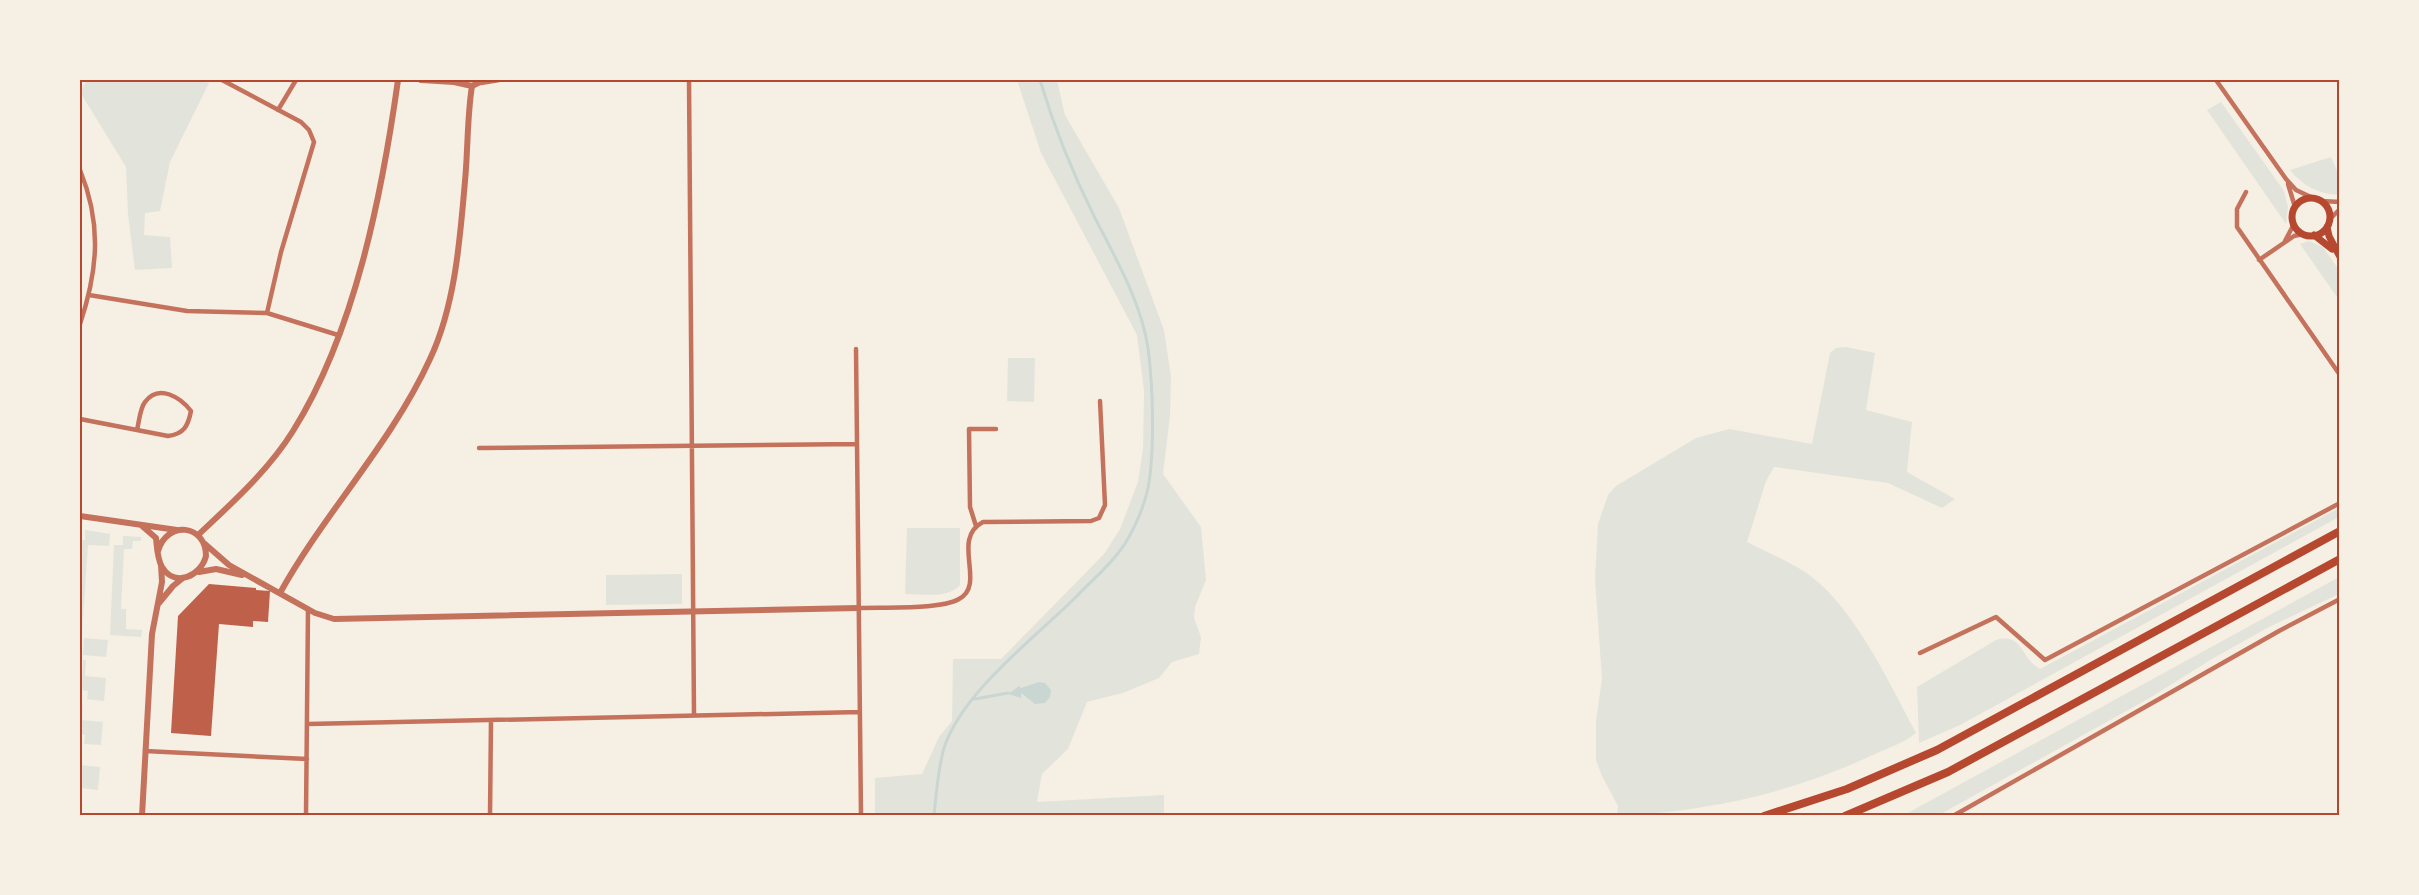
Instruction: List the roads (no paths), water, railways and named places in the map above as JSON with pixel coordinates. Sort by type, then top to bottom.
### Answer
[{"type":"highway","points":[[1764,816],[1847,789],[1937,750],[2340,531]]},
{"type":"highway","points":[[1845,816],[1948,772],[2340,559]]},
{"type":"main road","points":[[2328,223],[2322,232],[2314,235],[2303,234],[2294,224],[2293,212],[2303,200],[2313,198],[2321,201],[2328,209],[2329,236],[2338,255]]},
{"type":"main road","points":[[2314,235],[2338,255]]},
{"type":"street","points":[[222,80],[301,122],[309,130],[314,141],[281,252],[267,314]]},
{"type":"street","points":[[278,110],[296,80]]},
{"type":"street","points":[[198,535],[240,495],[292,433],[310,401],[338,335],[373,223],[398,80]]},
{"type":"street","points":[[421,80],[466,83],[500,80]]},
{"type":"street","points":[[689,80],[690,446],[694,715]]},
{"type":"street","points":[[2216,80],[2286,179],[2296,190],[2313,198]]},
{"type":"street","points":[[280,593],[310,542],[392,428],[433,352],[444,319],[458,245],[466,83]]},
{"type":"street","points":[[80,171],[93,211],[95,246],[94,271],[80,324]]},
{"type":"street","points":[[2286,179],[2295,207]]},
{"type":"street","points":[[2246,192],[2236,209],[2235,222],[2240,233],[2340,375]]},
{"type":"street","points":[[2321,201],[2340,202]]},
{"type":"street","points":[[2328,223],[2340,209]]},
{"type":"street","points":[[2281,245],[2294,224]]},
{"type":"street","points":[[2259,260],[2294,236],[2303,234]]},
{"type":"street","points":[[89,295],[187,310],[267,314],[338,335]]},
{"type":"street","points":[[856,349],[861,816]]},
{"type":"street","points":[[80,419],[159,436],[178,435],[188,424],[191,411],[182,400],[167,393],[155,394],[145,402],[137,430]]},
{"type":"street","points":[[80,516],[192,531],[220,560],[308,609],[324,616],[349,620],[943,604],[964,596],[970,582],[968,538],[976,526],[991,521],[1091,521],[1099,518],[1105,505],[1100,401]]},
{"type":"street","points":[[976,526],[970,507],[969,429],[996,429]]},
{"type":"street","points":[[479,448],[857,444]]},
{"type":"street","points":[[1920,653],[1996,616],[2045,660],[2340,503]]},
{"type":"street","points":[[141,525],[156,538],[162,582],[154,617],[141,816]]},
{"type":"street","points":[[158,551],[164,537],[178,530]]},
{"type":"street","points":[[198,573],[205,563],[205,544]]},
{"type":"street","points":[[161,565],[173,576],[184,578]]},
{"type":"street","points":[[154,617],[162,598],[184,578],[216,569],[251,577]]},
{"type":"street","points":[[1953,816],[2269,636],[2340,599]]},
{"type":"street","points":[[306,816],[308,609]]},
{"type":"street","points":[[308,724],[860,712]]},
{"type":"street","points":[[490,816],[491,720]]},
{"type":"street","points":[[145,751],[307,759]]},
{"type":"waterway","points":[[934,816],[942,756],[953,727],[983,686],[1077,596],[1121,550],[1133,530],[1148,488],[1152,399],[1145,331],[1127,281],[1072,167],[1040,80]]},
{"type":"waterway","points":[[975,699],[1008,693]]}]
